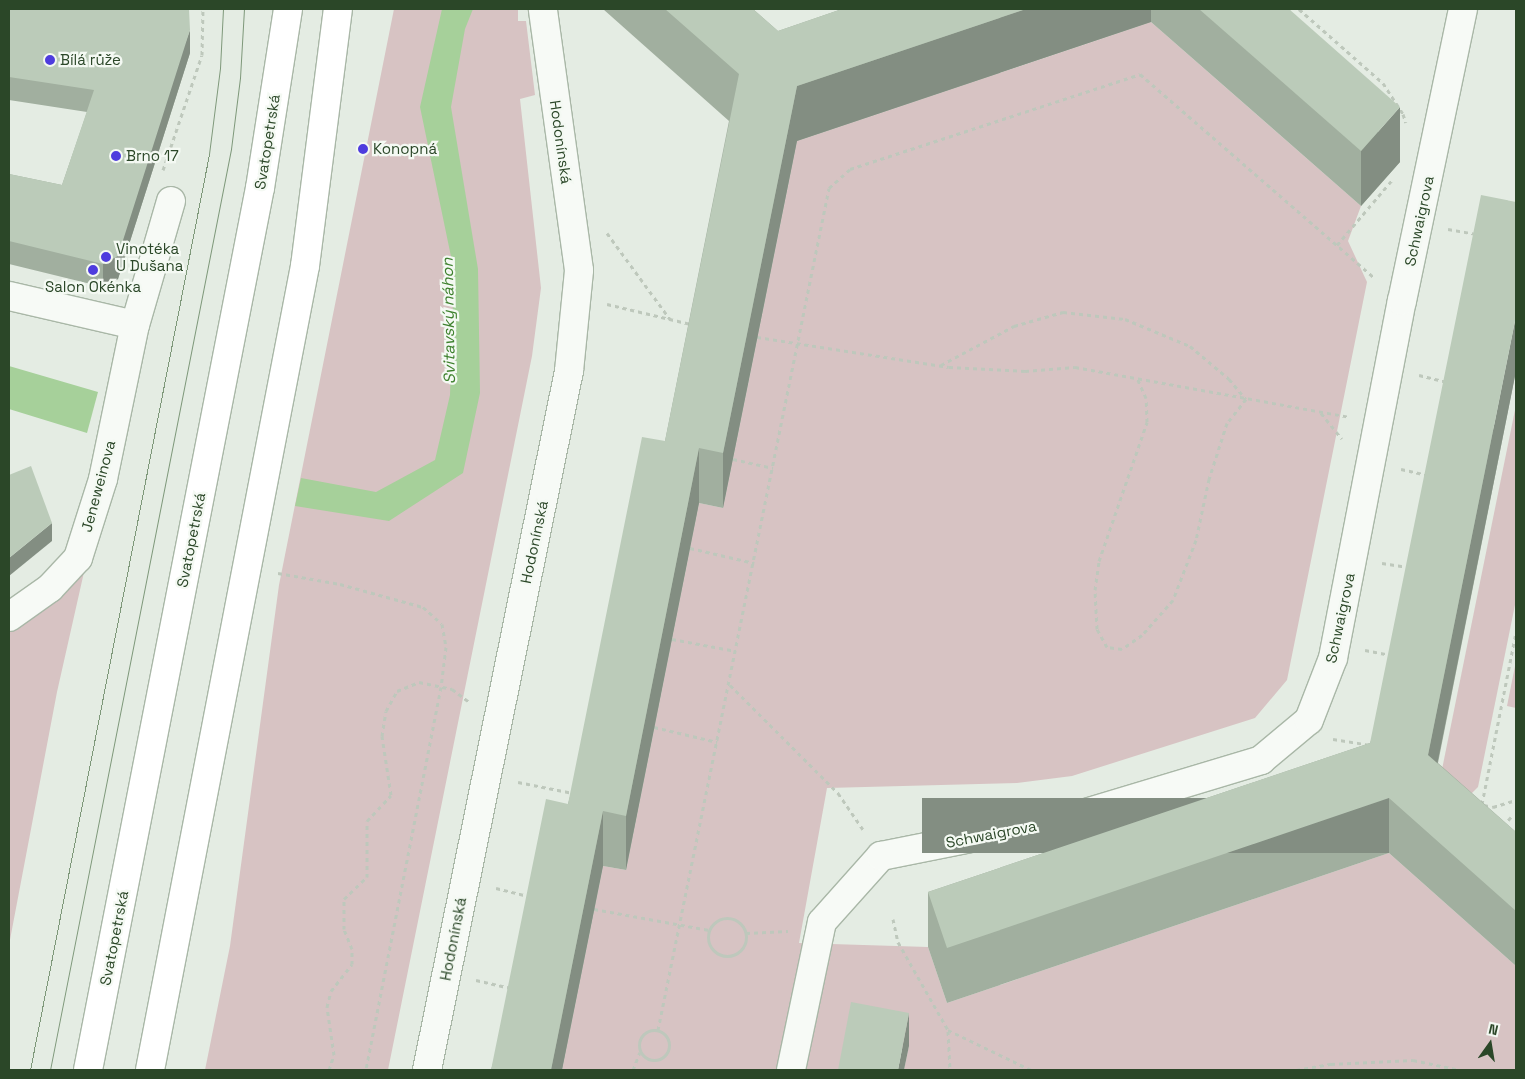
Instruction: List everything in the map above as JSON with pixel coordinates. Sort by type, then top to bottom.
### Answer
[{"type":"main road","name":"Svatopetrská","points":[[88,1070],[260,188],[288,9]]},
{"type":"main road","points":[[150,1070],[304,266],[338,9]]},
{"type":"street","name":"Hodonínská","points":[[426,1070],[569,371],[579,270],[544,9]]},
{"type":"street","name":"Schwaigrova","points":[[881,856],[1066,819],[1261,760],[1310,720],[1333,658],[1402,301],[1463,9]]},
{"type":"street","name":"Jeneweinova","points":[[9,617],[50,588],[78,558],[102,479],[166,189]]},
{"type":"street","points":[[9,296],[135,325]]},
{"type":"street","points":[[791,1070],[822,922],[881,856]]},
{"type":"path","points":[[166,189],[202,54],[203,9]]},
{"type":"path","points":[[1299,9],[1383,83],[1403,114],[1408,133]]},
{"type":"path","points":[[658,1030],[829,188],[850,169],[1140,74],[1402,301]]},
{"type":"path","points":[[1337,245],[1400,171]]},
{"type":"path","points":[[602,226],[670,320]]},
{"type":"path","points":[[1440,227],[1478,234]]},
{"type":"path","points":[[607,304],[699,326]]},
{"type":"path","points":[[941,365],[1014,326],[1063,312],[1125,319],[1190,346],[1229,379],[1246,399]]},
{"type":"path","points":[[757,337],[941,365],[1025,371],[1075,367],[1378,423]]},
{"type":"path","points":[[1411,374],[1454,384]]},
{"type":"path","points":[[1138,378],[1146,398],[1147,422],[1099,561],[1095,590],[1097,629],[1107,647],[1122,649],[1142,635],[1173,600],[1196,540],[1209,478],[1227,423],[1246,399]]},
{"type":"path","points":[[733,459],[773,468]]},
{"type":"path","points":[[1393,468],[1435,476]]},
{"type":"path","points":[[690,548],[754,563]]},
{"type":"path","points":[[1374,561],[1416,569]]},
{"type":"path","points":[[274,572],[340,584],[422,607],[442,624],[446,648],[441,687],[366,1070]]},
{"type":"path","points":[[1482,804],[1516,634]]},
{"type":"path","points":[[672,639],[736,651]]},
{"type":"path","points":[[1358,648],[1399,656]]},
{"type":"path","points":[[329,1070],[334,1054],[327,1007],[331,990],[352,964],[352,949],[344,929],[344,899],[367,878],[367,821],[391,795],[382,736],[386,711],[396,691],[419,682],[441,687]]},
{"type":"path","points":[[729,685],[838,793],[881,856]]},
{"type":"path","points":[[654,727],[718,742]]},
{"type":"path","points":[[1330,739],[1372,745]]},
{"type":"path","points":[[510,780],[581,794]]},
{"type":"path","points":[[1473,803],[1493,807],[1516,800]]},
{"type":"path","points":[[1498,832],[1511,817]]},
{"type":"path","points":[[487,887],[537,898]]},
{"type":"path","points":[[594,909],[708,930]]},
{"type":"path","points":[[730,917],[741,923],[746,934],[741,950],[723,956],[709,943],[708,930],[717,920],[730,917]]},
{"type":"path","points":[[893,919],[898,942],[948,1030],[950,1070]]},
{"type":"path","points":[[746,934],[821,929]]},
{"type":"path","points":[[468,978],[518,989]]},
{"type":"path","points":[[633,1070],[640,1051],[641,1037],[648,1030],[658,1030],[668,1040],[666,1054],[652,1060],[640,1051]]},
{"type":"path","points":[[948,1030],[1031,1070]]},
{"type":"path","points":[[1296,1070],[1331,1064],[1413,1060],[1460,1070]]},
{"type":"shaded area","points":[[394,9],[518,9],[518,21],[526,21],[535,95],[520,99],[541,288],[532,356],[388,1070],[205,1070],[230,946],[279,585]]},
{"type":"shaded area","points":[[442,9],[473,9],[465,29],[451,107],[478,269],[480,393],[463,473],[389,521],[295,506],[301,478],[376,492],[435,460],[450,395],[454,271],[420,107]]},
{"type":"shaded area","points":[[1151,22],[1361,206],[1348,241],[1367,282],[1287,680],[1255,718],[1072,776],[1017,783],[827,788],[799,943],[928,947],[947,1003],[1389,853],[1516,966],[1516,1070],[904,1070],[909,1046],[844,1070],[562,1070],[603,866],[626,870],[699,503],[723,508],[797,141]]},
{"type":"shaded area","points":[[9,366],[98,392],[87,433],[9,409]]},
{"type":"shaded area","points":[[1516,405],[1516,600],[1478,787],[1471,794],[1438,789]]},
{"type":"shaded area","points":[[80,504],[98,510],[57,692],[9,945],[9,611],[20,604],[67,548]]},
{"type":"shaded area","points":[[1516,661],[1516,708],[1507,706]]},
{"type":"building","points":[[9,9],[189,9],[190,30],[118,256],[103,264],[9,241],[9,174],[62,185],[94,90],[9,77]]},
{"type":"building","points":[[665,9],[753,9],[778,31],[842,9],[1026,9],[797,86],[723,453],[699,448],[626,816],[603,811],[551,1070],[491,1070],[546,799],[568,804],[642,437],[665,441],[739,74]]},
{"type":"building","points":[[1199,9],[1289,9],[1400,107],[1361,151]]},
{"type":"building","points":[[1481,195],[1516,202],[1516,316],[1428,755],[1516,832],[1516,911],[1389,798],[947,948],[928,892],[1370,743]]},
{"type":"building","points":[[31,466],[52,523],[9,558],[9,475]]},
{"type":"building","points":[[851,1002],[909,1013],[898,1070],[838,1070]]},
{"type":"tram line","points":[[30,1070],[209,154],[220,68],[223,9]]},
{"type":"tram line","points":[[50,1070],[231,149],[240,78],[244,9]]},
{"type":"place","name":"Bílá růže","points":[[50,60]]},
{"type":"place","name":"Konopná","points":[[363,149]]},
{"type":"place","name":"Brno 17","points":[[116,156]]},
{"type":"place","name":"Vinotéka U Dušana","points":[[106,257]]},
{"type":"place","name":"Salon Okénka","points":[[93,270]]},
{"type":"water label","name":"Svitavský náhon","points":[[449,321]]}]
